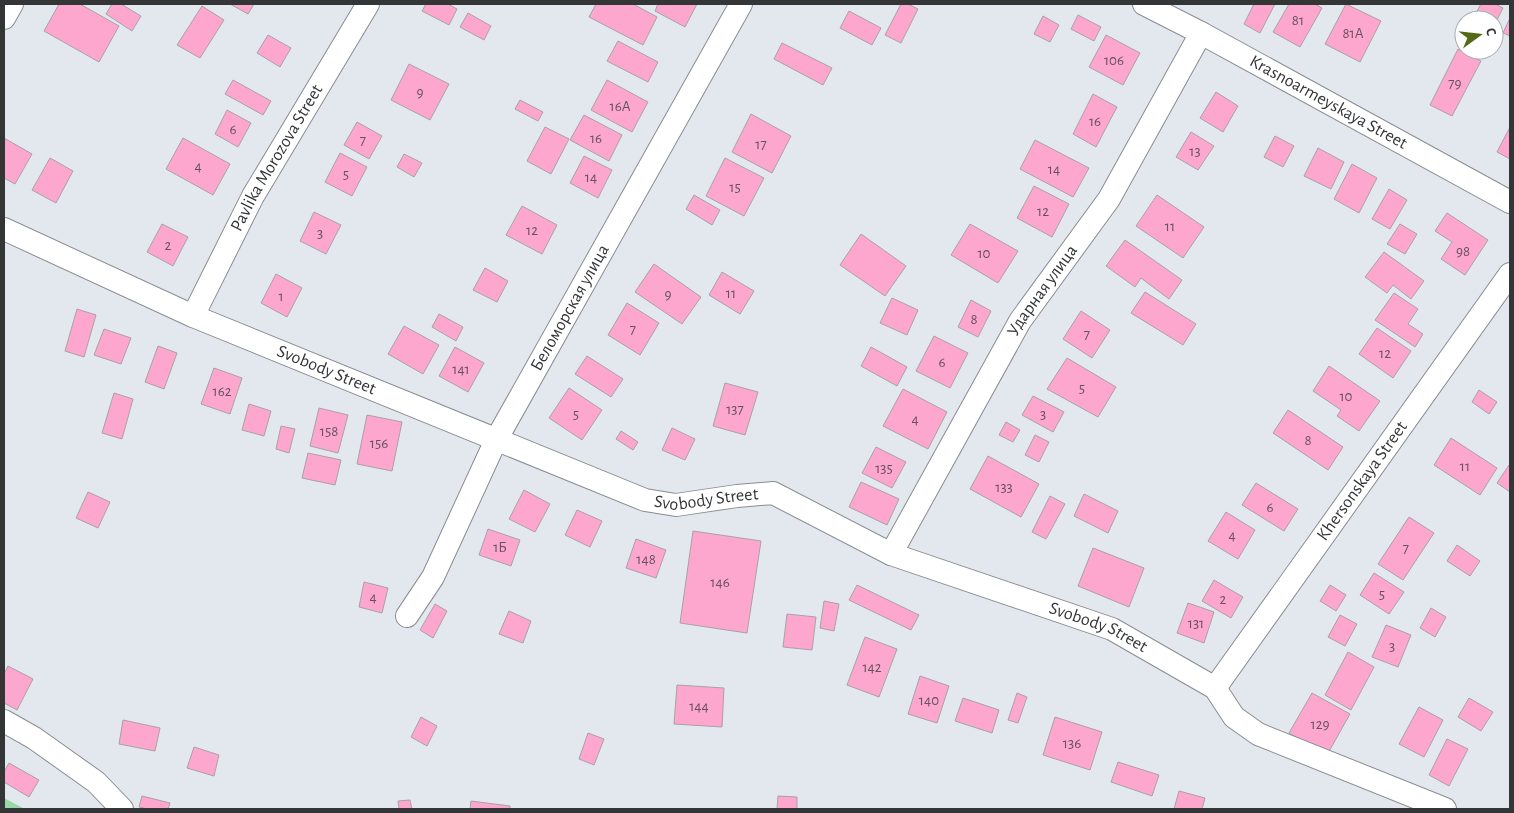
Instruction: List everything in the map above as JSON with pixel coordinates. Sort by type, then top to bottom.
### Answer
[{"type":"street","points":[[4,18],[12,4]]},
{"type":"street","name":"Pavlika Morozova Street","points":[[193,316],[253,196],[368,4]]},
{"type":"street","name":"Беломорская улица","points":[[407,616],[433,577],[496,440],[741,4]]},
{"type":"street","name":"Krasnoarmeyskaya Street","points":[[1144,4],[1201,33],[1510,202]]},
{"type":"street","name":"Ударная улица","points":[[891,554],[1020,321],[1109,199],[1201,33]]},
{"type":"street","name":"Svobody Street","points":[[4,228],[193,316],[645,500],[676,505],[773,493],[891,554],[1112,629],[1215,688],[1234,717],[1258,734],[1445,809]]},
{"type":"street","name":"Khersonskaya Street","points":[[1215,688],[1510,274]]},
{"type":"street","points":[[4,721],[34,738],[96,782],[122,809]]},
{"type":"green space","points":[[4,798],[25,809],[4,809]]},
{"type":"building","points":[[59,4],[80,4],[119,26],[99,62],[44,31]]},
{"type":"building","points":[[112,4],[121,4],[141,16],[132,31],[106,14]]},
{"type":"building","points":[[230,4],[254,4],[248,14]]},
{"type":"building","points":[[426,4],[448,4],[457,9],[449,25],[422,11]]},
{"type":"building","points":[[596,4],[633,4],[657,17],[643,45],[589,17]]},
{"type":"building","points":[[658,4],[697,4],[685,27],[655,11]]},
{"type":"building","points":[[901,4],[908,4],[918,9],[901,43],[885,35]]},
{"type":"building","points":[[1254,4],[1275,4],[1260,33],[1244,24]]},
{"type":"building","points":[[1289,4],[1315,4],[1322,8],[1300,47],[1273,32]]},
{"type":"building","points":[[1346,4],[1381,21],[1360,62],[1325,44]]},
{"type":"building","points":[[1481,4],[1495,4],[1503,8],[1502,10],[1478,10]]},
{"type":"building","points":[[202,6],[224,20],[200,58],[177,45]]},
{"type":"building","points":[[849,11],[881,28],[872,45],[840,28]]},
{"type":"building","points":[[468,13],[491,26],[484,40],[460,27]]},
{"type":"building","points":[[1078,15],[1101,27],[1094,41],[1071,29]]},
{"type":"building","points":[[1043,16],[1059,25],[1050,42],[1034,34]]},
{"type":"building","points":[[1510,18],[1510,36],[1504,33]]},
{"type":"building","points":[[268,35],[291,48],[280,67],[257,53]]},
{"type":"building","points":[[1106,35],[1140,53],[1123,85],[1089,67]]},
{"type":"building","points":[[618,41],[658,62],[648,82],[607,61]]},
{"type":"building","points":[[782,43],[832,68],[823,85],[774,59]]},
{"type":"building","points":[[1454,57],[1454,60],[1481,61],[1452,116],[1430,105]]},
{"type":"building","points":[[409,64],[449,84],[430,120],[391,100]]},
{"type":"building","points":[[233,80],[271,101],[263,115],[225,94]]},
{"type":"building","points":[[607,80],[648,102],[632,132],[591,110]]},
{"type":"building","points":[[1216,92],[1238,106],[1223,132],[1200,118]]},
{"type":"building","points":[[1093,94],[1117,107],[1096,147],[1073,134]]},
{"type":"building","points":[[520,100],[543,112],[538,121],[515,109]]},
{"type":"building","points":[[227,110],[251,123],[238,147],[215,134]]},
{"type":"building","points":[[751,114],[791,136],[772,173],[732,152]]},
{"type":"building","points":[[584,115],[622,135],[609,161],[570,140]]},
{"type":"building","points":[[357,122],[382,136],[369,159],[344,145]]},
{"type":"building","points":[[545,127],[569,139],[551,174],[527,161]]},
{"type":"building","points":[[1510,127],[1510,159],[1497,152]]},
{"type":"building","points":[[1191,132],[1214,146],[1198,170],[1176,157]]},
{"type":"building","points":[[1275,136],[1294,146],[1283,167],[1264,157]]},
{"type":"building","points":[[4,138],[32,154],[15,184],[4,178]]},
{"type":"building","points":[[183,138],[230,164],[213,195],[166,169]]},
{"type":"building","points":[[1035,140],[1089,168],[1073,197],[1020,169]]},
{"type":"building","points":[[1318,148],[1344,162],[1331,189],[1304,176]]},
{"type":"building","points":[[340,153],[367,167],[352,196],[325,182]]},
{"type":"building","points":[[404,154],[422,163],[414,177],[397,167]]},
{"type":"building","points":[[584,156],[612,170],[598,198],[570,183]]},
{"type":"building","points":[[50,158],[73,171],[56,203],[32,190]]},
{"type":"building","points":[[725,158],[764,178],[744,216],[706,196]]},
{"type":"building","points":[[1352,164],[1377,178],[1359,213],[1334,199]]},
{"type":"building","points":[[1034,186],[1069,204],[1052,237],[1017,218]]},
{"type":"building","points":[[1389,189],[1407,200],[1390,229],[1372,219]]},
{"type":"building","points":[[694,195],[720,210],[712,225],[686,209]]},
{"type":"building","points":[[1157,195],[1204,227],[1183,258],[1136,226]]},
{"type":"building","points":[[522,206],[557,225],[542,254],[506,235]]},
{"type":"building","points":[[314,212],[341,225],[326,254],[300,241]]},
{"type":"building","points":[[1447,213],[1488,240],[1465,275],[1441,259],[1452,242],[1435,231]]},
{"type":"building","points":[[162,224],[188,237],[173,266],[147,252]]},
{"type":"building","points":[[970,224],[1018,251],[998,283],[951,255]]},
{"type":"building","points":[[1400,224],[1417,234],[1405,254],[1387,244]]},
{"type":"building","points":[[861,234],[906,266],[885,296],[840,265]]},
{"type":"building","points":[[1125,240],[1182,280],[1169,299],[1141,278],[1135,287],[1106,266]]},
{"type":"building","points":[[1384,252],[1424,281],[1411,299],[1393,285],[1387,293],[1365,277]]},
{"type":"building","points":[[654,264],[701,297],[682,324],[635,292]]},
{"type":"building","points":[[485,268],[508,281],[497,302],[473,290]]},
{"type":"building","points":[[722,272],[754,291],[740,314],[709,295]]},
{"type":"building","points":[[276,274],[302,288],[287,317],[261,303]]},
{"type":"building","points":[[1145,292],[1196,324],[1183,345],[1131,313]]},
{"type":"building","points":[[1394,293],[1418,309],[1408,324],[1423,334],[1415,347],[1375,320]]},
{"type":"building","points":[[892,298],[918,310],[907,335],[880,323]]},
{"type":"building","points":[[971,300],[991,311],[978,337],[958,327]]},
{"type":"building","points":[[627,303],[659,323],[640,355],[608,335]]},
{"type":"building","points":[[77,309],[96,315],[84,357],[65,351]]},
{"type":"building","points":[[1081,311],[1110,330],[1092,358],[1063,339]]},
{"type":"building","points":[[439,314],[463,327],[456,341],[432,327]]},
{"type":"building","points":[[404,326],[439,345],[423,374],[388,354]]},
{"type":"building","points":[[1377,328],[1411,351],[1393,378],[1359,354]]},
{"type":"building","points":[[104,329],[131,338],[121,364],[94,355]]},
{"type":"building","points":[[934,336],[968,353],[950,388],[916,371]]},
{"type":"building","points":[[158,346],[177,353],[164,389],[145,382]]},
{"type":"building","points":[[455,347],[484,363],[468,392],[439,376]]},
{"type":"building","points":[[871,347],[907,367],[897,386],[861,366]]},
{"type":"building","points":[[587,356],[623,379],[611,397],[575,374]]},
{"type":"building","points":[[1067,358],[1116,387],[1098,417],[1047,389]]},
{"type":"building","points":[[1329,366],[1380,401],[1359,431],[1337,416],[1341,410],[1313,391]]},
{"type":"building","points":[[214,368],[242,378],[230,414],[201,404]]},
{"type":"building","points":[[725,383],[758,392],[745,435],[713,426]]},
{"type":"building","points":[[569,388],[602,410],[582,440],[549,418]]},
{"type":"building","points":[[903,389],[947,412],[928,449],[883,426]]},
{"type":"building","points":[[1479,390],[1497,402],[1489,414],[1472,402]]},
{"type":"building","points":[[114,393],[133,399],[122,439],[102,433]]},
{"type":"building","points":[[1033,396],[1064,412],[1053,432],[1022,415]]},
{"type":"building","points":[[249,404],[271,411],[264,436],[242,430]]},
{"type":"building","points":[[319,408],[348,415],[338,453],[310,446]]},
{"type":"building","points":[[1288,410],[1343,447],[1328,470],[1273,433]]},
{"type":"building","points":[[367,415],[402,422],[392,471],[357,464]]},
{"type":"building","points":[[1006,422],[1020,430],[1013,442],[999,435]]},
{"type":"building","points":[[281,426],[295,429],[289,453],[276,449]]},
{"type":"building","points":[[672,428],[695,439],[685,460],[662,450]]},
{"type":"building","points":[[621,431],[638,442],[633,450],[616,439]]},
{"type":"building","points":[[1035,435],[1049,442],[1039,462],[1025,455]]},
{"type":"building","points":[[1451,438],[1497,468],[1480,495],[1434,465]]},
{"type":"building","points":[[876,447],[906,462],[892,488],[862,473]]},
{"type":"building","points":[[308,453],[341,460],[335,485],[302,478]]},
{"type":"building","points":[[988,456],[1039,484],[1021,517],[970,489]]},
{"type":"building","points":[[1510,465],[1510,492],[1497,483]]},
{"type":"building","points":[[861,482],[899,499],[887,525],[849,507]]},
{"type":"building","points":[[1256,483],[1298,509],[1284,531],[1242,505]]},
{"type":"building","points":[[524,490],[550,504],[535,532],[509,519]]},
{"type":"building","points":[[88,492],[110,502],[98,528],[76,518]]},
{"type":"building","points":[[1084,494],[1118,511],[1108,533],[1074,516]]},
{"type":"building","points":[[1050,496],[1065,504],[1046,539],[1032,532]]},
{"type":"building","points":[[577,510],[602,521],[590,547],[565,535]]},
{"type":"building","points":[[1226,512],[1255,530],[1238,559],[1208,541]]},
{"type":"building","points":[[1409,517],[1434,533],[1403,580],[1378,564]]},
{"type":"building","points":[[488,529],[520,540],[511,566],[479,555]]},
{"type":"building","points":[[693,531],[761,541],[747,633],[680,623]]},
{"type":"building","points":[[636,539],[666,550],[656,578],[626,568]]},
{"type":"building","points":[[1457,545],[1480,561],[1470,576],[1447,561]]},
{"type":"building","points":[[1093,548],[1144,568],[1129,607],[1078,586]]},
{"type":"building","points":[[1374,573],[1404,592],[1389,614],[1360,595]]},
{"type":"building","points":[[1214,580],[1243,597],[1231,618],[1202,601]]},
{"type":"building","points":[[364,582],[388,588],[382,613],[359,607]]},
{"type":"building","points":[[857,585],[919,615],[911,630],[849,600]]},
{"type":"building","points":[[1330,585],[1346,595],[1336,611],[1320,601]]},
{"type":"building","points":[[824,601],[839,604],[834,631],[820,628]]},
{"type":"building","points":[[1188,603],[1214,612],[1204,643],[1177,633]]},
{"type":"building","points":[[435,604],[447,611],[433,638],[420,630]]},
{"type":"building","points":[[1431,608],[1446,617],[1435,637],[1420,628]]},
{"type":"building","points":[[509,611],[531,621],[523,643],[499,634]]},
{"type":"building","points":[[787,614],[816,617],[812,650],[783,647]]},
{"type":"building","points":[[1340,615],[1357,624],[1345,646],[1328,637]]},
{"type":"building","points":[[1386,625],[1411,635],[1398,667],[1372,657]]},
{"type":"building","points":[[865,637],[897,649],[879,697],[847,685]]},
{"type":"building","points":[[1348,652],[1374,667],[1351,710],[1325,695]]},
{"type":"building","points":[[8,666],[33,679],[17,710],[4,703],[4,674]]},
{"type":"building","points":[[920,676],[949,686],[937,723],[908,714]]},
{"type":"building","points":[[677,685],[724,688],[722,727],[674,724]]},
{"type":"building","points":[[1017,693],[1027,697],[1018,723],[1008,720]]},
{"type":"building","points":[[1312,693],[1350,714],[1327,755],[1289,733]]},
{"type":"building","points":[[963,698],[999,710],[992,733],[955,721]]},
{"type":"building","points":[[1469,698],[1493,712],[1481,731],[1458,717]]},
{"type":"building","points":[[1419,707],[1443,720],[1424,757],[1399,744]]},
{"type":"building","points":[[421,717],[437,726],[427,746],[411,737]]},
{"type":"building","points":[[1055,717],[1102,732],[1090,770],[1043,755]]},
{"type":"building","points":[[123,720],[160,728],[155,751],[119,744]]},
{"type":"building","points":[[588,733],[604,739],[594,765],[579,759]]},
{"type":"building","points":[[1447,739],[1468,749],[1449,786],[1429,775]]},
{"type":"building","points":[[194,747],[219,755],[214,776],[187,768]]},
{"type":"building","points":[[1118,762],[1159,775],[1152,796],[1111,782]]},
{"type":"building","points":[[9,763],[39,780],[29,797],[4,782],[4,772]]},
{"type":"building","points":[[1179,791],[1205,798],[1202,809],[1174,809]]},
{"type":"building","points":[[142,796],[170,803],[168,809],[139,807]]},
{"type":"building","points":[[778,796],[797,797],[797,809],[777,809]]},
{"type":"building","points":[[410,800],[412,809],[399,809],[398,801]]},
{"type":"building","points":[[471,801],[510,806],[510,809],[470,809]]}]
